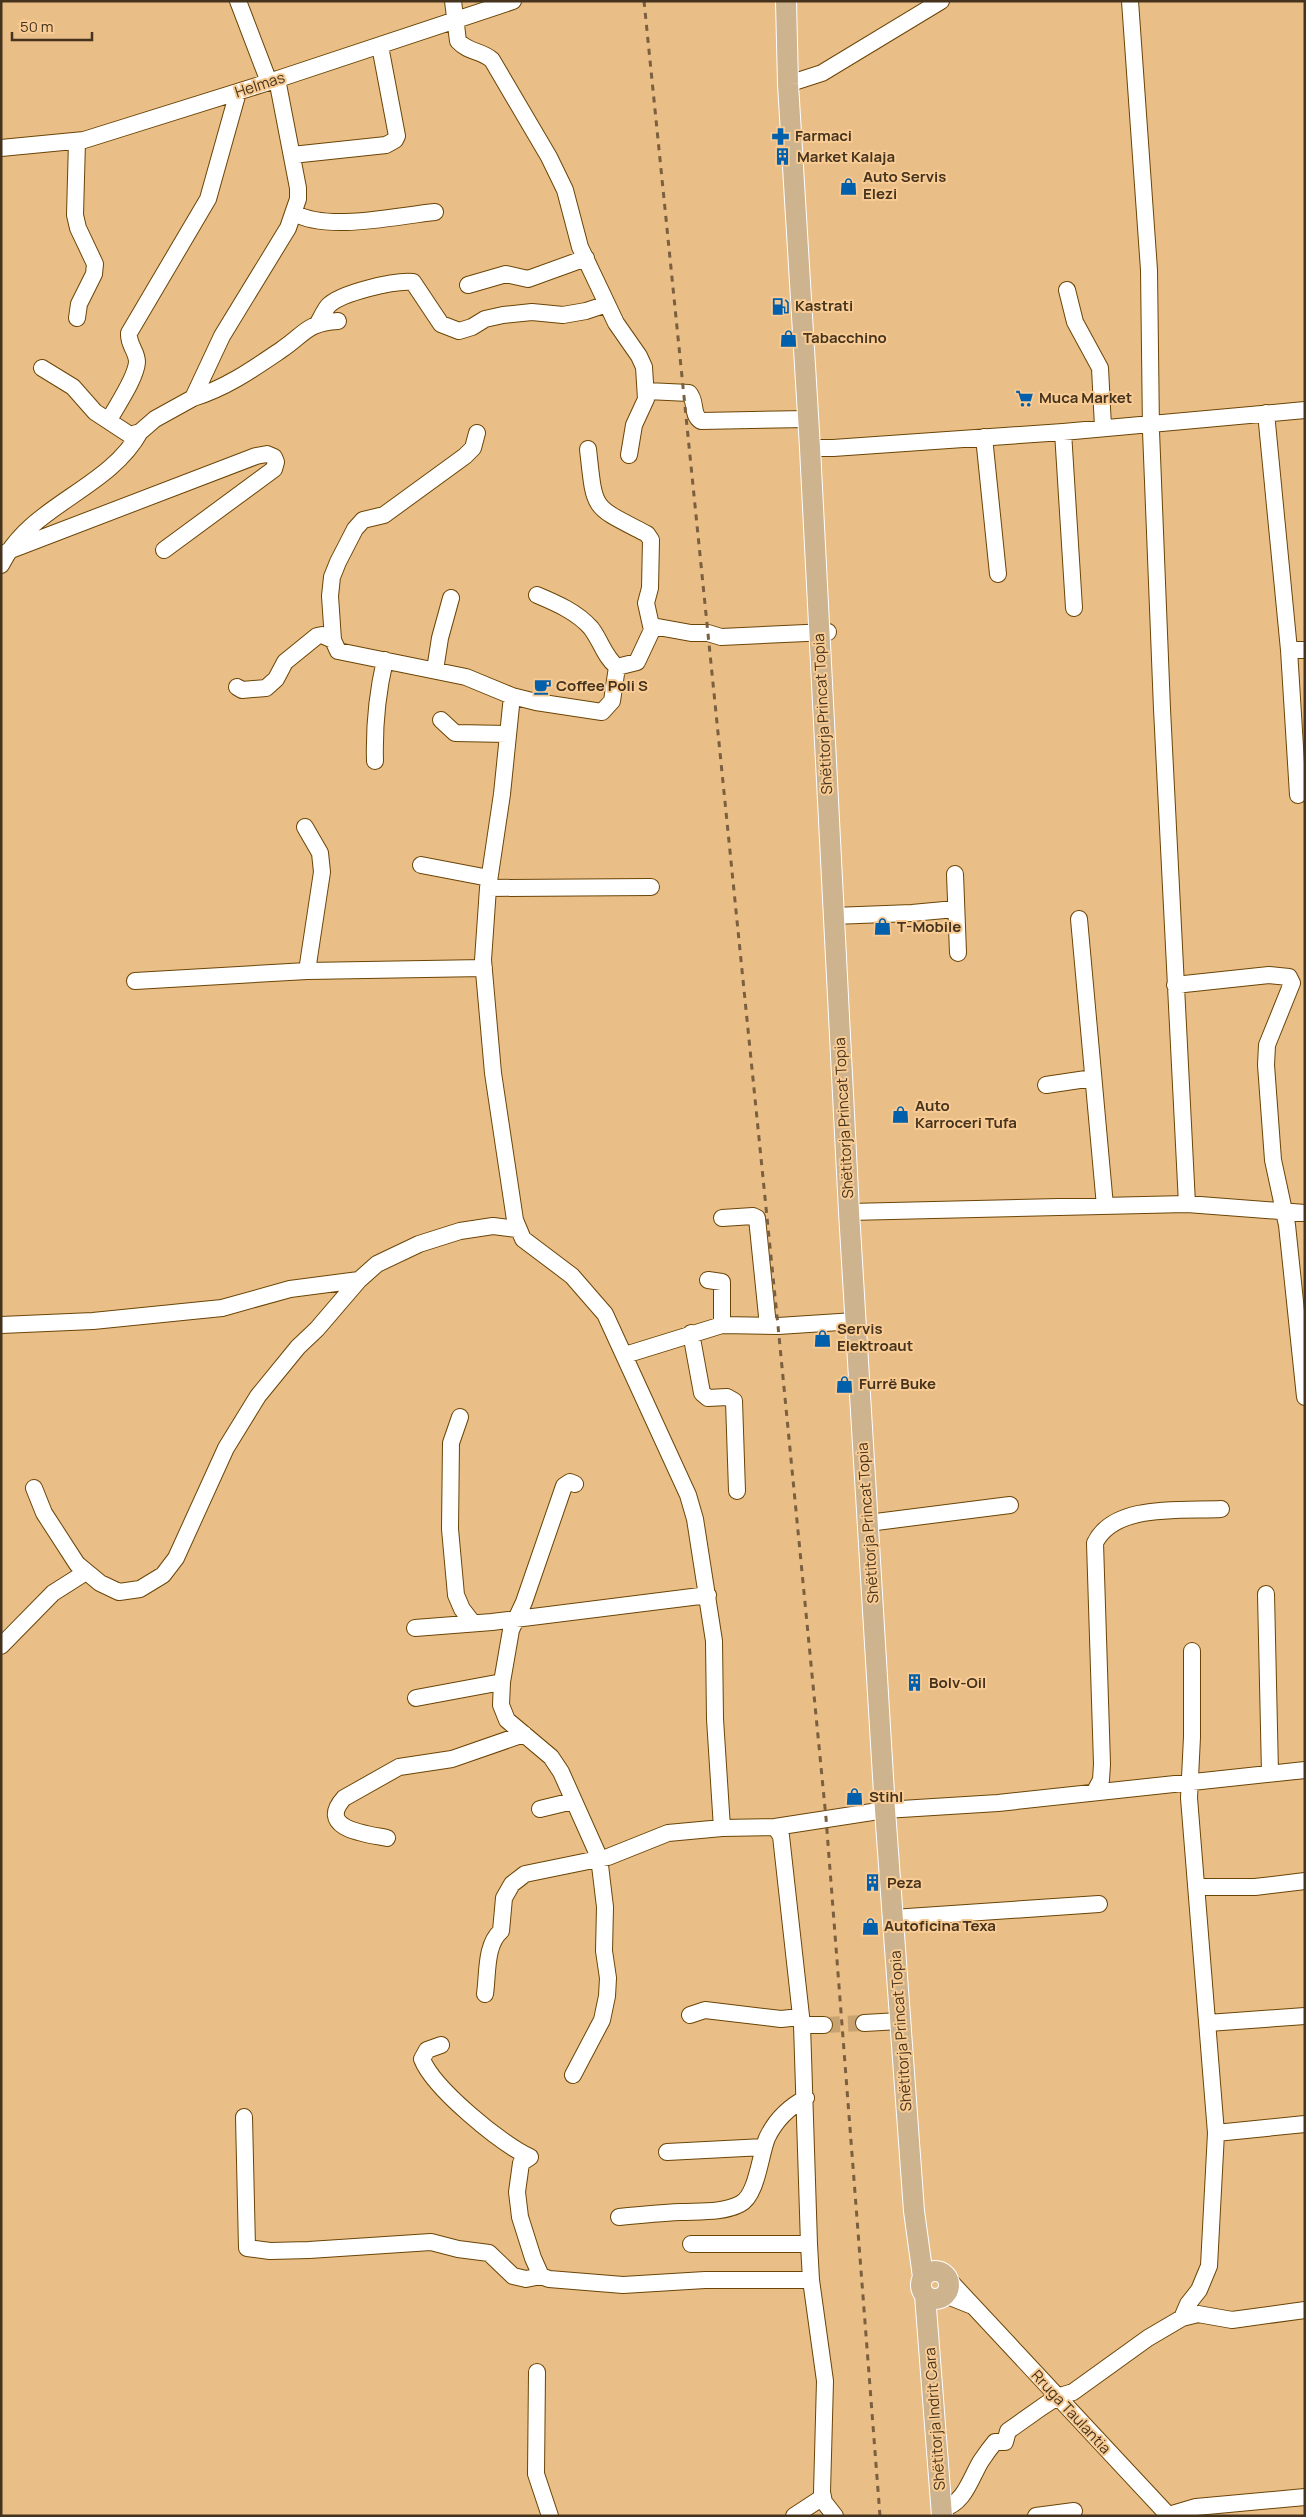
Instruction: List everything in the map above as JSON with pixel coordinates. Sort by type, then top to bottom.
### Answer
[{"type":"main road","name":"Shëtitorja Princat Topia","points":[[786,1],[788,84],[808,419],[824,632],[834,916],[849,1212],[885,1810],[914,2211],[918,2234],[938,2286]]},
{"type":"main road","name":"Shëtitorja Indrit Cara","points":[[938,2286],[928,2322],[942,2512]]},
{"type":"street","points":[[193,398],[222,336],[275,251],[294,213],[298,199],[292,155],[273,81],[238,1]]},
{"type":"street","points":[[453,1],[458,41],[470,51],[484,52],[492,60],[545,149],[564,190],[577,236],[586,258],[616,323],[640,356],[644,366],[647,391],[643,407],[634,425],[629,454]]},
{"type":"street","name":"Helmas","points":[[1,148],[77,141],[273,81],[455,22],[513,1]]},
{"type":"street","points":[[788,84],[822,73],[941,1]]},
{"type":"street","points":[[1130,1],[1148,270],[1151,422],[1175,985],[1187,1204]]},
{"type":"street","points":[[292,155],[386,145],[395,140],[397,136],[380,46]]},
{"type":"street","points":[[109,420],[135,372],[136,354],[128,341],[129,332],[208,199],[238,92]]},
{"type":"street","points":[[77,141],[75,216],[78,228],[95,264],[92,279],[79,304],[77,318]]},
{"type":"street","points":[[294,213],[316,222],[336,223],[435,212]]},
{"type":"street","points":[[468,285],[506,274],[528,279],[586,258]]},
{"type":"street","points":[[318,323],[328,306],[340,298],[402,281],[413,282],[441,324],[459,331],[472,327],[485,319],[503,315],[532,312],[563,315],[586,311],[607,304]]},
{"type":"street","points":[[1067,290],[1075,322],[1100,368],[1102,428]]},
{"type":"street","points":[[5,558],[34,523],[116,464],[130,450],[140,432],[155,418],[193,398],[217,390],[247,373],[318,323],[338,321]]},
{"type":"street","points":[[42,368],[48,374],[73,387],[95,412],[109,420],[120,430],[130,434],[140,432]]},
{"type":"street","points":[[647,391],[689,392],[693,396],[695,415],[701,421],[808,419]]},
{"type":"street","points":[[810,448],[1064,432],[1151,422],[1305,410]]},
{"type":"street","points":[[1266,413],[1297,650],[1298,795]]},
{"type":"street","points":[[1064,432],[1074,608]]},
{"type":"street","points":[[477,433],[473,448],[464,456],[384,515],[363,520],[355,529],[332,578],[330,596],[334,646],[344,654],[435,670],[480,682],[512,696],[536,702],[602,712],[609,707],[612,701],[618,667]]},
{"type":"street","points":[[984,437],[998,574]]},
{"type":"street","points":[[588,449],[595,500],[602,510],[647,534],[651,540],[650,588],[646,603],[652,630],[637,662],[618,667]]},
{"type":"street","points":[[5,558],[256,456],[267,454],[274,457],[276,462],[274,469],[164,550]]},
{"type":"street","points":[[537,595],[559,605],[582,620],[591,629],[607,658],[618,667]]},
{"type":"street","points":[[435,670],[440,638],[451,598]]},
{"type":"street","points":[[652,630],[664,626],[721,637],[824,632]]},
{"type":"street","points":[[237,687],[242,690],[266,688],[276,679],[285,662],[317,636],[322,635],[333,640]]},
{"type":"street","points":[[375,760],[374,731],[378,690],[385,660]]},
{"type":"street","points":[[512,696],[502,794],[489,883],[484,968],[493,1073],[518,1229],[531,1247],[560,1265],[591,1296],[605,1314],[688,1495],[708,1595],[714,1641],[715,1719],[722,1828]]},
{"type":"street","points":[[441,720],[455,733],[508,734]]},
{"type":"street","points":[[305,827],[320,853],[322,872],[307,971]]},
{"type":"street","points":[[421,864],[489,883],[651,886]]},
{"type":"street","points":[[954,874],[958,953]]},
{"type":"street","points":[[834,916],[912,913],[955,909]]},
{"type":"street","points":[[1079,919],[1105,1206]]},
{"type":"street","points":[[135,980],[307,971],[484,968]]},
{"type":"street","points":[[1175,985],[1269,975],[1289,977],[1292,983],[1290,992],[1267,1045],[1272,1160],[1282,1211],[1287,1225],[1305,1397]]},
{"type":"street","points":[[1046,1084],[1093,1078]]},
{"type":"street","points":[[849,1212],[1187,1204],[1305,1213]]},
{"type":"street","points":[[722,1218],[753,1216],[757,1218],[768,1326]]},
{"type":"street","points":[[34,1488],[44,1513],[77,1564],[100,1583],[119,1592],[140,1589],[163,1574],[176,1558],[226,1448],[258,1396],[298,1347],[317,1329],[359,1280],[377,1264],[419,1244],[460,1231],[493,1226],[518,1229]]},
{"type":"street","points":[[1,1325],[94,1321],[222,1308],[290,1289],[359,1280]]},
{"type":"street","points":[[708,1280],[722,1282],[722,1325]]},
{"type":"street","points":[[625,1355],[691,1333],[722,1325],[768,1326],[855,1321]]},
{"type":"street","points":[[691,1333],[702,1393],[708,1398],[727,1397],[734,1402],[738,1491]]},
{"type":"street","points":[[460,1418],[451,1443],[450,1529],[456,1595],[462,1609],[472,1622]]},
{"type":"street","points":[[573,2075],[602,2020],[607,1996],[608,1978],[604,1951],[605,1907],[599,1858],[561,1772],[551,1757],[503,1713],[500,1697],[511,1630],[518,1619],[564,1486],[570,1482],[575,1484]]},
{"type":"street","points":[[876,1522],[1010,1505]]},
{"type":"street","points":[[1095,1791],[1101,1780],[1102,1764],[1095,1543],[1108,1525],[1135,1514],[1221,1509]]},
{"type":"street","points":[[1,1646],[53,1593],[86,1572]]},
{"type":"street","points":[[1266,1594],[1270,1773]]},
{"type":"street","points":[[415,1628],[518,1619],[708,1595]]},
{"type":"street","points":[[1182,2318],[1188,2304],[1199,2290],[1208,2266],[1216,2133],[1189,1782],[1192,1737],[1192,1650]]},
{"type":"street","points":[[416,1698],[502,1682]]},
{"type":"street","points":[[387,1838],[348,1829],[340,1824],[336,1815],[337,1806],[344,1798],[399,1767],[452,1759],[524,1734]]},
{"type":"street","points":[[485,1994],[494,1937],[501,1931],[504,1898],[512,1884],[533,1871],[614,1855],[668,1833],[722,1828],[781,1830],[885,1810],[998,1803],[1095,1791],[1305,1770]]},
{"type":"street","points":[[540,1809],[573,1801]]},
{"type":"street","points":[[781,1830],[801,2021],[806,2098],[811,2280],[825,2381],[823,2497],[813,2516]]},
{"type":"street","points":[[1198,1887],[1255,1887],[1305,1881]]},
{"type":"street","points":[[893,1918],[1099,1904]]},
{"type":"street","points":[[690,2015],[705,2010],[781,2018],[824,2025]]},
{"type":"street","points":[[1208,2023],[1305,2016]]},
{"type":"street","points":[[864,2023],[900,2021]]},
{"type":"street","points":[[441,2045],[427,2050],[422,2059],[427,2072],[481,2126],[518,2152],[530,2157],[521,2163],[518,2203],[533,2258],[541,2276]]},
{"type":"street","points":[[619,2217],[716,2210],[742,2204],[751,2191],[764,2147],[773,2127],[794,2104],[806,2098]]},
{"type":"street","points":[[244,2116],[247,2248],[309,2250],[431,2242],[458,2249],[489,2253],[513,2276],[526,2279],[541,2276],[549,2279],[623,2285],[705,2280],[811,2280]]},
{"type":"street","points":[[1216,2133],[1305,2124]]},
{"type":"street","points":[[667,2152],[764,2147]]},
{"type":"street","points":[[691,2244],[809,2244]]},
{"type":"street","name":"Rruga Taulantia","points":[[938,2286],[974,2307],[1169,2516]]},
{"type":"street","points":[[942,2512],[954,2504],[969,2486],[981,2461],[995,2442],[1005,2442],[1008,2431],[1057,2397],[1073,2392],[1148,2338],[1182,2318],[1198,2314],[1232,2320],[1305,2310]]},
{"type":"street","points":[[537,2372],[536,2474],[550,2516]]},
{"type":"street","points":[[794,2516],[823,2497]]},
{"type":"street","points":[[823,2497],[835,2516]]},
{"type":"street","points":[[1169,2516],[1196,2507],[1305,2497]]},
{"type":"street","points":[[1036,2516],[1074,2511]]},
{"type":"tunnel","points":[[824,2025],[864,2023]]},
{"type":"railway","points":[[644,1],[826,1818],[880,2516]]},
{"type":"place","name":"Farmaci","points":[[781,136]]},
{"type":"place","name":"Market Kalaja","points":[[783,157]]},
{"type":"place","name":"Auto Servis Elezi","points":[[849,186]]},
{"type":"place","name":"Kastrati","points":[[781,306]]},
{"type":"place","name":"Tabacchino","points":[[789,338]]},
{"type":"place","name":"Muca Market","points":[[1025,398]]},
{"type":"place","name":"Coffee Poli S","points":[[542,686]]},
{"type":"place","name":"T-Mobile","points":[[883,927]]},
{"type":"place","name":"Auto Karroceri Tufa","points":[[901,1115]]},
{"type":"place","name":"Servis Elektroaut","points":[[823,1338]]},
{"type":"place","name":"Furrë Buke","points":[[845,1384]]},
{"type":"place","name":"Bolv-Oil","points":[[915,1683]]},
{"type":"place","name":"Stihl","points":[[855,1797]]},
{"type":"place","name":"Peza","points":[[873,1883]]},
{"type":"place","name":"Autoficina Texa","points":[[870,1926]]}]
